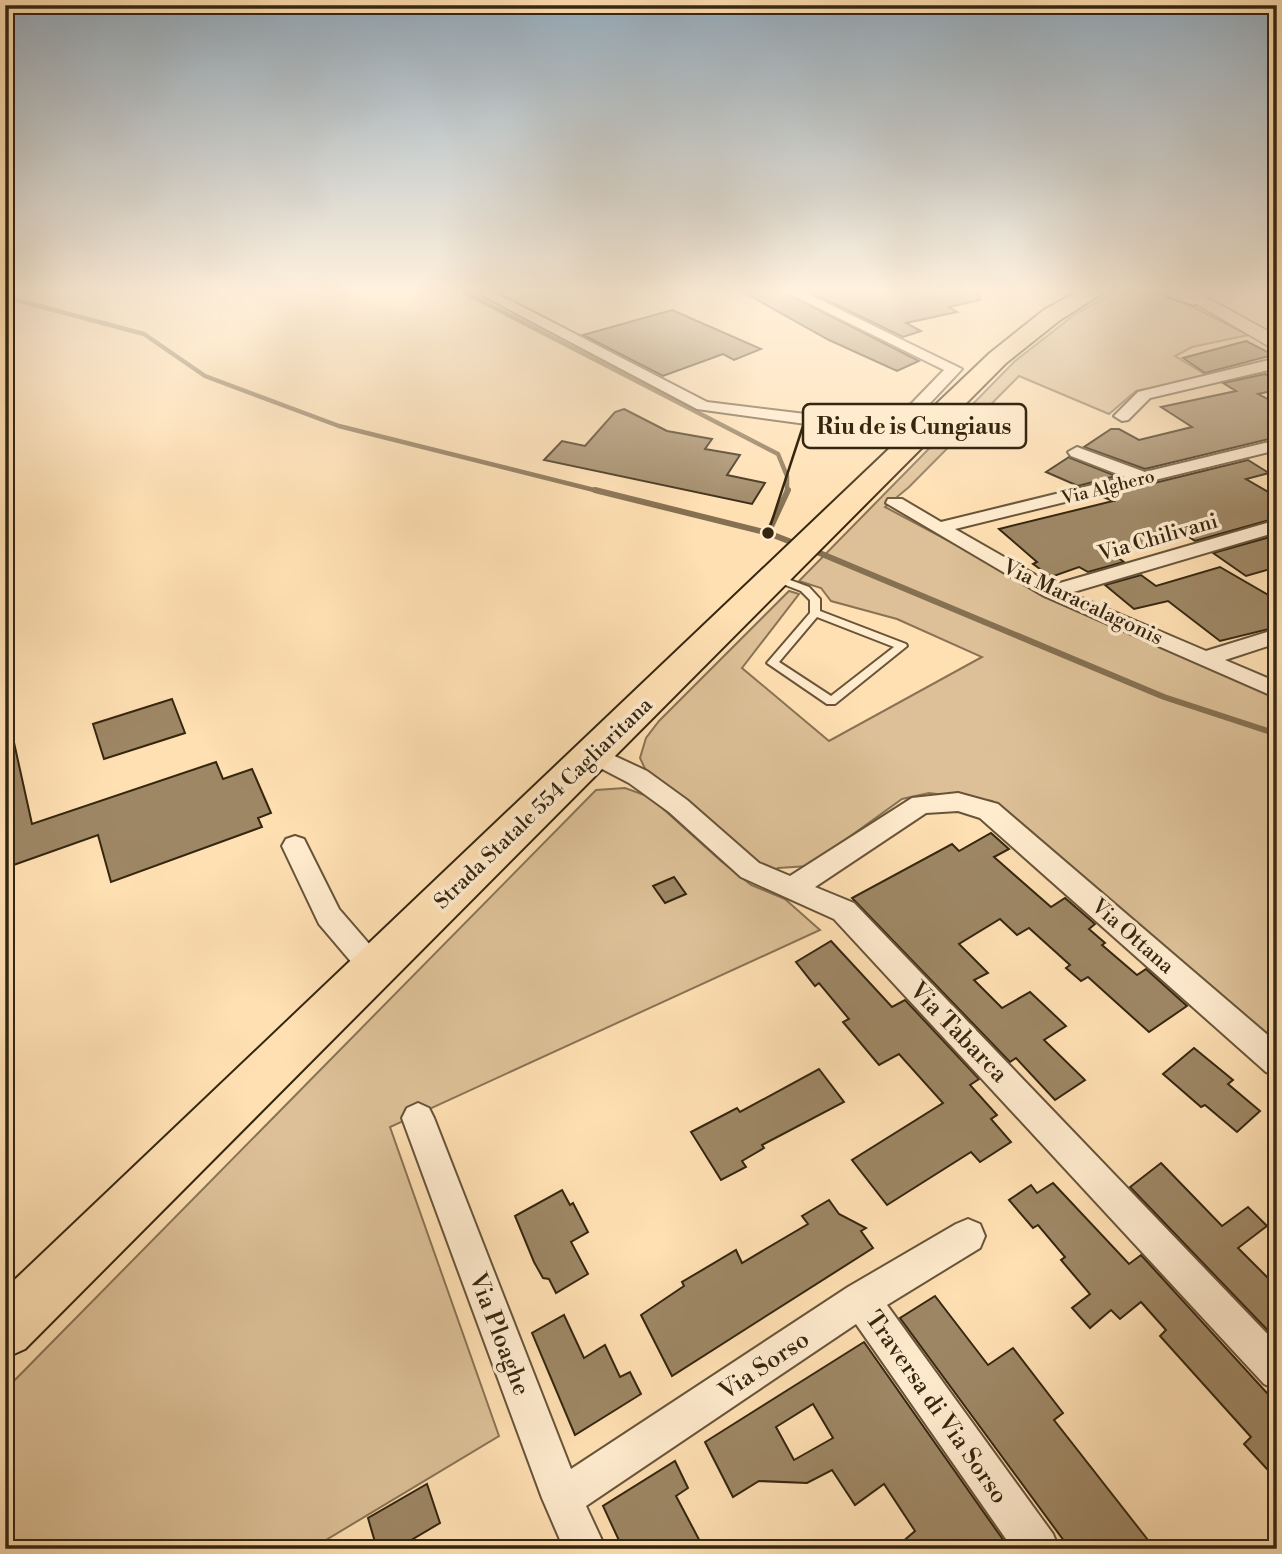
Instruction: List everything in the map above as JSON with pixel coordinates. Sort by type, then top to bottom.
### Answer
[{"type":"main road","name":"Strada Statale 554 Cagliaritana","points":[[5,1329],[822,530],[899,441],[991,365]]},
{"type":"street","points":[[623,365],[703,406],[822,421],[899,441],[954,369],[945,365]]},
{"type":"street","points":[[1122,415],[1144,395],[1271,365]]},
{"type":"street","name":"Via Alghero","points":[[938,528],[1277,445]]},
{"type":"street","points":[[1077,452],[1144,478]]},
{"type":"street","name":"Via Maracalagonis","points":[[895,503],[1051,592],[1277,691]]},
{"type":"street","name":"Via Chilivani","points":[[1051,592],[1277,526]]},
{"type":"street","points":[[1205,659],[1277,636]]},
{"type":"street","name":"Via Tabarca","points":[[593,754],[638,777],[678,806],[750,870],[844,911],[1277,1371]]},
{"type":"street","name":"Via Ottana","points":[[792,888],[921,804],[958,802],[989,811],[1277,1062]]},
{"type":"street","points":[[295,846],[329,916],[374,969]]},
{"type":"street","name":"Via Ploaghe","points":[[418,1118],[562,1498],[585,1549]]},
{"type":"street","name":"Via Sorso","points":[[562,1498],[861,1300],[968,1236]]},
{"type":"street","name":"Traversa di Via Sorso","points":[[861,1300],[1038,1549]]},
{"type":"lane","points":[[778,573],[805,589],[815,599],[816,613],[772,663],[831,701],[902,646],[816,613]]},
{"type":"shaded area","points":[[1012,365],[1189,365],[1208,376],[1136,391],[1109,414],[1019,376],[909,487],[885,507],[1050,595],[1277,697],[1277,1053],[992,801],[929,793],[902,799],[809,866],[778,868],[772,872],[750,862],[649,777],[640,758],[646,738],[659,721],[789,591],[799,594],[742,668],[829,741],[982,657],[897,619],[831,601],[821,588],[799,581]]},
{"type":"shaded area","points":[[625,788],[650,797],[751,885],[785,899],[820,930],[390,1127],[499,1436],[311,1549],[5,1549],[5,1390],[596,790]]},
{"type":"building","points":[[641,365],[694,365],[663,376]]},
{"type":"building","points":[[883,365],[911,365],[897,371]]},
{"type":"building","points":[[1193,365],[1237,365],[1205,373]]},
{"type":"building","points":[[1265,374],[1277,380],[1277,390],[1258,394],[1277,404],[1277,437],[1145,469],[1084,447],[1111,429],[1119,429],[1139,440],[1192,427],[1161,407],[1236,391],[1223,383]]},
{"type":"building","points":[[624,409],[667,431],[712,439],[705,449],[740,455],[727,475],[765,483],[752,504],[544,460],[562,441],[585,446],[615,412]]},
{"type":"building","points":[[1069,457],[1116,476],[1078,486],[1046,472]]},
{"type":"building","points":[[1248,460],[1269,473],[1246,479],[1277,497],[1277,518],[1195,541],[1189,537],[1188,527],[1116,556],[1124,562],[1088,572],[1079,567],[1051,577],[1033,564],[1037,562],[999,529],[1113,501],[1101,496]]},
{"type":"building","points":[[1277,535],[1277,567],[1246,576],[1213,553]]},
{"type":"building","points":[[1220,567],[1277,600],[1277,627],[1220,641],[1168,601],[1134,609],[1105,585],[1141,575],[1156,586]]},
{"type":"building","points":[[172,699],[185,733],[104,759],[93,724]]},
{"type":"building","points":[[13,738],[32,824],[216,762],[223,779],[252,769],[271,813],[258,818],[262,827],[111,882],[98,835],[5,868],[5,739]]},
{"type":"building","points":[[991,833],[1009,849],[994,857],[1051,907],[1065,898],[1095,924],[1089,929],[1105,943],[1102,945],[1137,975],[1146,969],[1187,1006],[1149,1032],[1088,977],[1081,981],[1066,968],[1070,965],[1029,928],[1017,935],[1000,919],[959,944],[988,973],[974,980],[1002,1008],[1030,992],[1066,1026],[1044,1040],[1085,1080],[1055,1100],[1016,1058],[1010,1062],[852,898],[952,844],[959,851]]},
{"type":"building","points":[[674,877],[686,894],[665,903],[653,886]]},
{"type":"building","points":[[831,941],[892,1007],[905,1000],[979,1079],[970,1085],[997,1115],[991,1119],[1011,1142],[980,1162],[971,1152],[887,1205],[852,1160],[943,1103],[899,1054],[879,1065],[843,1022],[849,1019],[819,983],[815,986],[796,962]]},
{"type":"building","points":[[1194,1048],[1233,1080],[1228,1084],[1260,1111],[1237,1132],[1205,1105],[1201,1107],[1163,1074]]},
{"type":"building","points":[[819,1069],[844,1102],[762,1145],[764,1148],[742,1161],[746,1167],[721,1180],[691,1132],[737,1108],[740,1112]]},
{"type":"building","points":[[1161,1163],[1222,1226],[1248,1207],[1267,1226],[1238,1248],[1277,1287],[1277,1340],[1130,1187]]},
{"type":"building","points":[[1053,1183],[1129,1264],[1141,1255],[1277,1404],[1277,1480],[1244,1444],[1251,1437],[1160,1336],[1166,1330],[1141,1302],[1120,1319],[1111,1310],[1090,1328],[1072,1308],[1090,1294],[1061,1260],[1065,1257],[1038,1225],[1033,1228],[1009,1200],[1031,1185],[1037,1193]]},
{"type":"building","points":[[562,1190],[570,1205],[573,1203],[588,1232],[571,1242],[588,1274],[556,1293],[549,1279],[543,1278],[534,1262],[515,1216]]},
{"type":"building","points":[[829,1200],[839,1214],[866,1228],[861,1231],[873,1248],[672,1376],[641,1315],[684,1286],[682,1282],[736,1250],[742,1263],[808,1224],[802,1216]]},
{"type":"building","points":[[935,1296],[988,1365],[1013,1348],[1063,1413],[1054,1420],[1155,1549],[1070,1549],[900,1318]]},
{"type":"building","points":[[564,1315],[584,1358],[605,1345],[620,1377],[630,1372],[641,1394],[575,1435],[532,1333]]},
{"type":"building","points":[[864,1342],[1010,1549],[894,1549],[915,1531],[884,1484],[855,1505],[832,1470],[807,1483],[759,1481],[733,1497],[705,1442]],"holes":[[[813,1404],[833,1438],[794,1460],[776,1427]]]},
{"type":"building","points":[[675,1461],[688,1488],[676,1496],[704,1549],[623,1549],[603,1506]]},
{"type":"building","points":[[427,1484],[440,1523],[396,1549],[377,1549],[368,1518]]},
{"type":"waterway","points":[[188,365],[205,376],[339,426],[602,492]]},
{"type":"waterway","points":[[605,365],[778,454],[787,476],[787,492]]},
{"type":"waterway","points":[[595,490],[768,533]]},
{"type":"waterway","points":[[768,533],[788,490]]},
{"type":"waterway","points":[[768,533],[799,545]]},
{"type":"waterway","points":[[810,549],[1164,697],[1277,734]]},
{"type":"place","name":"Riu de is Cungiaus","points":[[768,533]]}]
